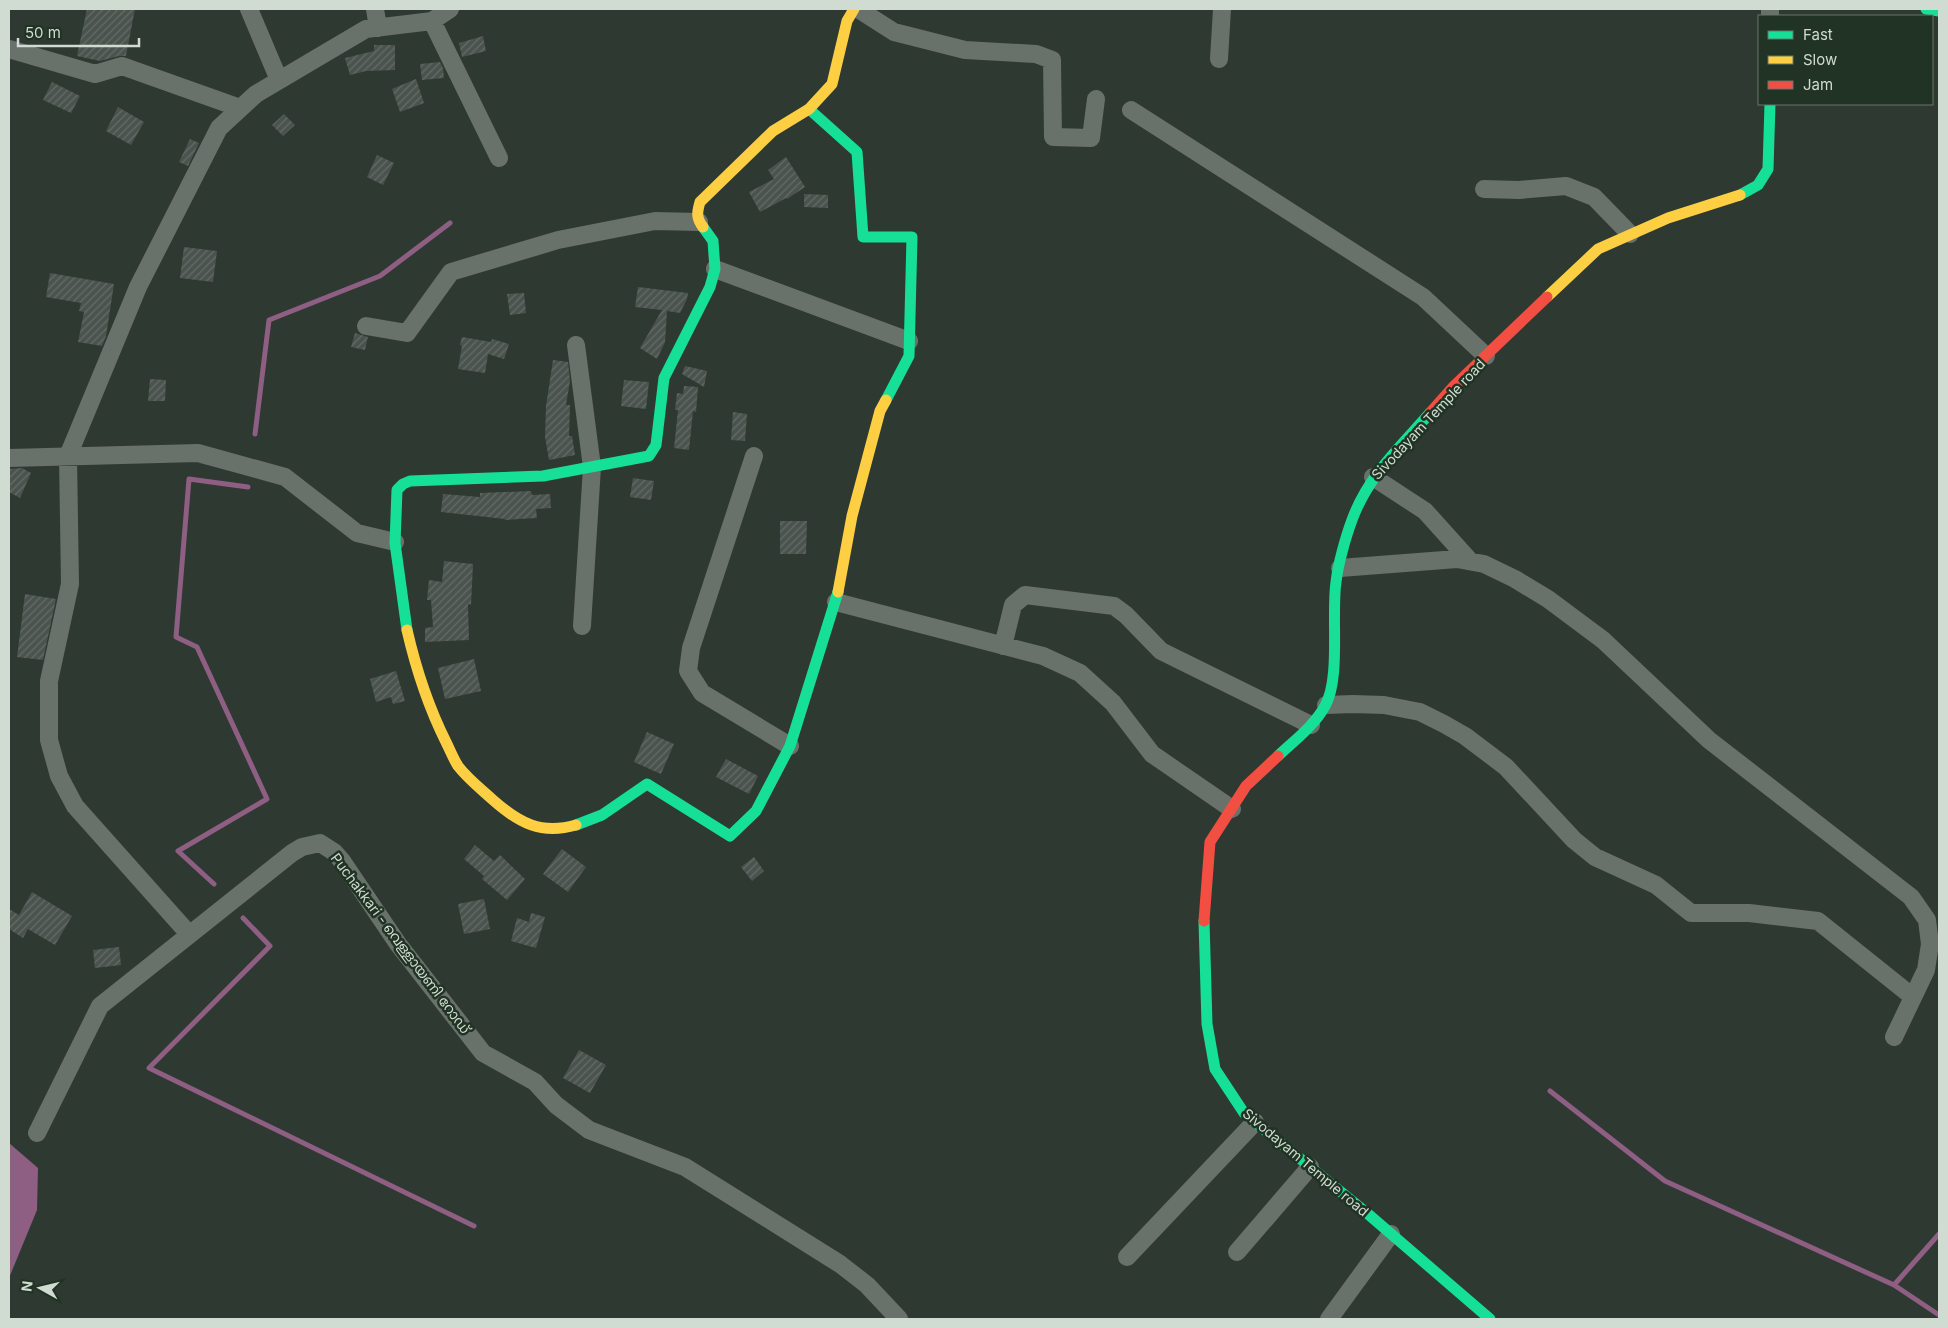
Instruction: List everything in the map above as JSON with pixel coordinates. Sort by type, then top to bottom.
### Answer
[{"type":"street","points":[[249,9],[279,80]]},
{"type":"street","points":[[374,9],[378,28]]},
{"type":"street","points":[[190,934],[75,806],[59,776],[49,740],[49,682],[70,584],[68,456],[138,287],[219,128],[256,94],[366,29],[432,21],[450,9]]},
{"type":"street","points":[[809,109],[857,152],[863,237],[912,237],[909,356],[880,411],[852,516],[836,602],[790,746],[756,811],[730,836],[646,784],[626,801],[601,817],[572,826],[543,829],[517,820],[460,768],[437,727],[419,683],[405,614],[395,542],[397,490],[403,484],[410,481],[543,476],[649,456],[656,445],[664,378],[710,287],[716,269],[712,241],[699,222],[697,213],[700,202],[773,131],[809,109],[832,84],[847,21],[854,9]]},
{"type":"street","points":[[858,9],[894,32],[965,50],[1036,54],[1052,60],[1053,136],[1091,138],[1096,99]]},
{"type":"street","points":[[1218,59],[1222,9]]},
{"type":"street","points":[[1926,9],[1939,11]]},
{"type":"street","points":[[432,21],[499,158]]},
{"type":"street","points":[[9,49],[95,74],[122,66],[240,108]]},
{"type":"street","name":"Sivodayam Temple road","points":[[1490,1319],[1391,1234],[1244,1113],[1216,1068],[1207,1024],[1204,914],[1210,842],[1246,786],[1311,725],[1326,705],[1333,678],[1336,582],[1351,522],[1360,499],[1373,477],[1454,386],[1598,249],[1668,218],[1737,196],[1758,185],[1768,169],[1770,105]]},
{"type":"street","points":[[1131,110],[1422,297],[1486,356]]},
{"type":"street","points":[[1484,190],[1518,190],[1566,186],[1594,198],[1630,234]]},
{"type":"street","points":[[366,326],[407,333],[451,272],[558,240],[655,220],[699,222]]},
{"type":"street","points":[[716,269],[909,341]]},
{"type":"street","points":[[576,345],[592,467],[582,626]]},
{"type":"street","points":[[9,458],[198,453],[286,477],[357,533],[395,542]]},
{"type":"street","points":[[754,456],[691,648],[688,671],[702,693],[790,746]]},
{"type":"street","points":[[1373,477],[1425,511],[1470,561]]},
{"type":"street","points":[[1340,568],[1457,559],[1484,564],[1515,579],[1548,599],[1603,640],[1708,740],[1911,897],[1927,920],[1930,944],[1926,970],[1894,1037]]},
{"type":"street","points":[[1003,646],[1012,604],[1025,596],[1114,606],[1126,615],[1161,651],[1311,725]]},
{"type":"street","points":[[836,602],[1043,656],[1080,673],[1113,703],[1152,754],[1232,809]]},
{"type":"street","points":[[1326,705],[1384,706],[1420,712],[1465,736],[1506,767],[1574,840],[1595,857],[1656,885],[1691,913],[1749,913],[1818,921],[1913,997]]},
{"type":"street","name":"Puchakkari - വെള്ളായണി റോഡ്","points":[[37,1133],[100,1006],[302,847],[320,843],[342,861],[398,944],[483,1053],[535,1082],[556,1105],[589,1130],[685,1167],[840,1264],[867,1285],[899,1319]]},
{"type":"street","points":[[1127,1256],[1255,1122]]},
{"type":"street","points":[[1237,1252],[1310,1167]]},
{"type":"street","points":[[1329,1319],[1391,1234]]},
{"type":"shaded area","points":[[9,1143],[38,1168],[37,1210],[9,1278]]},
{"type":"building","points":[[87,9],[135,9],[126,56],[100,61],[77,56]]},
{"type":"building","points":[[483,36],[486,51],[462,57],[459,43]]},
{"type":"building","points":[[374,45],[395,45],[395,70],[366,71],[350,75],[345,58],[374,51]]},
{"type":"building","points":[[440,62],[444,78],[422,80],[420,64]]},
{"type":"building","points":[[416,79],[424,103],[400,112],[392,89]]},
{"type":"building","points":[[52,82],[80,96],[71,113],[43,100]]},
{"type":"building","points":[[118,107],[144,122],[131,145],[106,131]]},
{"type":"building","points":[[284,114],[295,125],[283,136],[272,125]]},
{"type":"building","points":[[190,139],[199,143],[188,166],[179,162]]},
{"type":"building","points":[[377,155],[394,163],[383,185],[367,177]]},
{"type":"building","points":[[786,157],[805,187],[787,199],[760,212],[749,192],[774,179],[768,170]]},
{"type":"building","points":[[804,194],[828,195],[828,208],[804,207]]},
{"type":"building","points":[[184,247],[217,251],[213,282],[180,278]]},
{"type":"building","points":[[50,273],[114,284],[106,336],[102,346],[78,342],[84,312],[79,311],[81,303],[46,297]]},
{"type":"building","points":[[638,287],[688,293],[680,313],[667,311],[665,342],[657,359],[640,348],[662,310],[635,307]]},
{"type":"building","points":[[524,293],[526,313],[510,315],[507,294]]},
{"type":"building","points":[[355,333],[368,337],[365,350],[351,347]]},
{"type":"building","points":[[462,337],[491,342],[492,339],[509,344],[504,359],[488,354],[485,373],[458,369]]},
{"type":"building","points":[[553,360],[568,362],[570,381],[566,405],[570,405],[569,436],[572,436],[575,455],[549,460],[545,437],[546,406]]},
{"type":"building","points":[[685,366],[707,371],[704,387],[682,374]]},
{"type":"building","points":[[150,379],[166,380],[165,401],[148,401]]},
{"type":"building","points":[[624,380],[649,382],[646,409],[621,406]]},
{"type":"building","points":[[684,386],[698,387],[696,412],[693,411],[689,450],[674,448],[678,410],[675,410],[677,393],[683,394]]},
{"type":"building","points":[[733,412],[747,414],[745,441],[731,440]]},
{"type":"building","points":[[22,468],[31,473],[20,498],[9,492],[9,469]]},
{"type":"building","points":[[633,478],[654,481],[651,500],[630,497]]},
{"type":"building","points":[[531,491],[532,495],[550,494],[551,508],[536,509],[537,518],[505,520],[441,512],[443,494],[480,497],[480,493]]},
{"type":"building","points":[[780,521],[807,521],[806,554],[780,554]]},
{"type":"building","points":[[444,561],[473,564],[471,605],[468,604],[469,640],[425,642],[425,628],[433,627],[431,600],[427,600],[429,580],[442,582]]},
{"type":"building","points":[[25,594],[56,599],[43,660],[17,657]]},
{"type":"building","points":[[474,659],[481,691],[445,699],[438,668]]},
{"type":"building","points":[[396,671],[405,701],[393,704],[391,697],[376,702],[370,679]]},
{"type":"building","points":[[647,732],[674,744],[661,774],[634,762]]},
{"type":"building","points":[[726,759],[758,776],[749,794],[716,777]]},
{"type":"building","points":[[475,845],[494,861],[500,855],[525,879],[507,900],[482,879],[484,876],[464,859]]},
{"type":"building","points":[[562,849],[586,867],[568,892],[543,874]]},
{"type":"building","points":[[754,857],[764,871],[752,881],[741,867]]},
{"type":"building","points":[[32,892],[72,916],[55,945],[28,929],[23,938],[9,929],[9,909],[19,915]]},
{"type":"building","points":[[484,899],[490,929],[464,934],[458,904]]},
{"type":"building","points":[[531,913],[545,917],[536,948],[511,941],[517,918],[529,922]]},
{"type":"building","points":[[119,947],[121,965],[95,968],[93,950]]},
{"type":"building","points":[[579,1050],[606,1065],[590,1093],[563,1078]]},
{"type":"waterway","points":[[255,434],[269,320],[380,276],[450,223]]},
{"type":"waterway","points":[[214,884],[178,851],[267,799],[197,647],[176,637],[189,479],[248,487]]},
{"type":"waterway","points":[[243,918],[270,946],[149,1068],[474,1226]]},
{"type":"waterway","points":[[1550,1091],[1665,1181],[1894,1285],[1939,1315]]},
{"type":"waterway","points":[[1894,1285],[1939,1234]]},
{"type":"traffic: fast","points":[[1926,9],[1939,11]]},
{"type":"traffic: fast","points":[[1740,195],[1758,185],[1768,169],[1770,105]]},
{"type":"traffic: fast","points":[[809,109],[857,152],[863,237],[912,237],[909,356],[886,400]]},
{"type":"traffic: fast","points":[[407,630],[395,543],[397,490],[403,484],[410,481],[543,476],[649,456],[656,445],[664,378],[710,287],[715,269],[713,241],[703,227]]},
{"type":"traffic: fast","points":[[1278,756],[1321,713],[1330,694],[1334,663],[1337,575],[1347,534],[1359,504],[1376,476],[1396,450],[1430,413]]},
{"type":"traffic: fast","points":[[576,825],[602,815],[647,784],[730,836],[756,811],[790,746],[838,592]]},
{"type":"traffic: fast","points":[[1204,921],[1207,1024],[1215,1069],[1244,1113],[1368,1214],[1490,1319]]},
{"type":"traffic: slow","points":[[703,227],[698,215],[700,202],[773,131],[809,109],[832,84],[847,21],[854,9]]},
{"type":"traffic: slow","points":[[1547,297],[1598,249],[1668,218],[1740,195]]},
{"type":"traffic: slow","points":[[838,592],[852,516],[880,411],[886,400]]},
{"type":"traffic: slow","points":[[407,630],[428,701],[453,757],[462,771],[503,808],[521,821],[541,828],[552,829],[576,825]]},
{"type":"traffic: jam","points":[[1430,413],[1454,386],[1547,297]]},
{"type":"traffic: jam","points":[[1204,921],[1210,842],[1246,786],[1278,756]]}]
